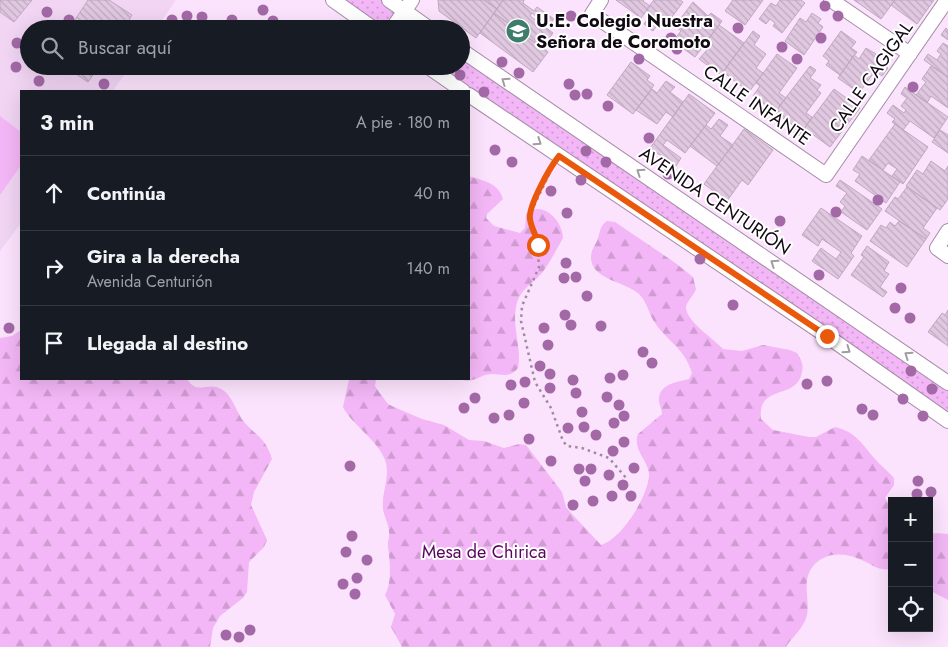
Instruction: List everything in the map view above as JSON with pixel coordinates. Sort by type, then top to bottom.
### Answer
[{"type":"street","points":[[333,0],[361,20]]},
{"type":"street","points":[[388,0],[408,6],[421,20]]},
{"type":"street","name":"CALLE INFANTE","points":[[601,0],[592,14],[826,176]]},
{"type":"street","points":[[831,0],[910,54]]},
{"type":"street","name":"CALLE CAGIGAL","points":[[826,176],[948,0]]},
{"type":"street","points":[[398,20],[408,6]]},
{"type":"street","name":"AVENIDA CENTURIÓN","points":[[470,56],[948,383]]},
{"type":"street","points":[[440,75],[462,90]]},
{"type":"street","points":[[470,96],[827,336],[948,421]]},
{"type":"street","points":[[942,252],[948,231]]},
{"type":"path","points":[[559,156],[538,192],[530,212],[530,219],[537,239],[539,267],[522,306],[521,321],[523,335],[530,354],[535,382],[551,408],[563,441],[567,446],[582,448],[609,458],[627,479]]},
{"type":"shaded area","points":[[0,0],[176,0],[162,20],[20,20],[20,75],[124,75],[114,90],[20,90],[20,224],[0,251]]},
{"type":"green space","points":[[333,0],[389,0],[417,20],[361,20]]},
{"type":"green space","points":[[470,56],[948,383],[948,421],[470,95],[470,90],[462,90],[440,75],[470,75]]},
{"type":"green space","points":[[0,116],[20,131],[20,166],[0,195]]},
{"type":"green space","points":[[470,176],[489,183],[501,193],[503,199],[487,214],[486,218],[494,226],[520,233],[525,228],[526,214],[532,210],[539,209],[556,219],[563,238],[544,271],[526,288],[518,301],[515,315],[519,353],[518,368],[507,375],[490,374],[472,380],[466,381],[462,380],[470,380]]},
{"type":"green space","name":"Mesa de Chirica","points":[[607,221],[615,222],[693,277],[696,289],[686,306],[687,311],[694,323],[723,349],[742,351],[763,345],[797,353],[803,367],[799,381],[793,387],[771,396],[765,401],[761,408],[761,419],[773,430],[809,437],[816,437],[835,427],[843,429],[859,440],[894,478],[894,485],[885,498],[888,502],[888,570],[846,555],[832,555],[820,560],[808,575],[807,615],[801,628],[786,647],[402,647],[391,627],[395,614],[385,595],[389,584],[390,572],[389,529],[383,503],[387,466],[377,446],[352,420],[343,407],[349,380],[376,380],[375,386],[388,404],[422,419],[444,425],[469,440],[484,441],[504,448],[519,444],[526,445],[562,492],[566,507],[571,513],[601,545],[609,541],[633,515],[648,483],[648,469],[637,445],[638,434],[662,414],[659,400],[663,389],[671,384],[689,379],[692,373],[684,356],[657,326],[639,294],[608,278],[594,268],[591,260],[592,251],[601,228]]},
{"type":"green space","points":[[20,331],[20,380],[188,380],[195,387],[199,388],[216,387],[229,395],[242,419],[267,447],[272,459],[254,492],[251,505],[267,540],[264,547],[249,562],[247,592],[243,598],[220,616],[213,628],[210,647],[0,647],[0,338],[12,336]]},
{"type":"green space","points":[[933,533],[948,534],[948,600],[933,592]]},
{"type":"building","points":[[0,0],[32,0],[14,22],[0,12]]},
{"type":"building","points":[[88,0],[109,0],[132,15],[129,20],[75,20]]},
{"type":"building","points":[[438,0],[484,0],[497,9],[476,38],[470,34],[470,20],[451,20],[439,11]]},
{"type":"building","points":[[484,0],[503,0],[497,9]]},
{"type":"building","points":[[503,0],[524,0],[523,3],[534,11],[537,7],[554,19],[549,26],[532,13],[530,16],[553,33],[542,48],[494,13]]},
{"type":"building","points":[[616,0],[644,0],[650,6],[641,18]]},
{"type":"building","points":[[654,0],[680,0],[683,2],[666,25],[660,21],[653,31],[644,24],[651,14],[646,10]]},
{"type":"building","points":[[733,0],[763,0],[745,25],[725,11]]},
{"type":"building","points":[[780,0],[801,0],[805,3],[782,33],[773,26],[775,23],[770,19],[766,24],[759,19],[771,3],[776,6]]},
{"type":"building","points":[[854,0],[895,0],[881,19]]},
{"type":"building","points":[[895,0],[934,0],[917,24],[891,5]]},
{"type":"building","points":[[693,2],[708,16],[711,13],[722,21],[695,57],[673,41],[681,31],[675,26]]},
{"type":"building","points":[[494,13],[548,52],[533,72],[480,33]]},
{"type":"building","points":[[812,13],[821,19],[818,23],[823,27],[804,55],[785,41],[800,18],[806,22]]},
{"type":"building","points":[[719,25],[744,43],[721,75],[699,59],[707,50],[702,47]]},
{"type":"building","points":[[946,28],[948,30],[948,40],[941,35]]},
{"type":"building","points":[[753,31],[760,36],[754,45],[766,54],[756,68],[763,73],[749,92],[723,72]]},
{"type":"building","points":[[841,31],[856,42],[851,48],[857,52],[840,75],[826,65],[829,61],[823,56]]},
{"type":"building","points":[[943,43],[948,46],[948,77],[924,60],[928,54],[937,60],[941,54],[937,51]]},
{"type":"building","points":[[866,48],[876,54],[874,57],[888,68],[882,76],[875,71],[859,93],[838,78],[854,55],[859,59]]},
{"type":"building","points":[[777,54],[797,68],[779,93],[786,98],[775,112],[753,96],[760,86],[756,83]]},
{"type":"building","points":[[631,62],[650,76],[647,80],[654,85],[633,114],[607,95]]},
{"type":"building","points":[[810,66],[816,70],[810,78],[821,85],[817,90],[821,93],[806,113],[812,117],[799,136],[792,131],[795,127],[775,112]]},
{"type":"building","points":[[931,66],[948,77],[948,108],[931,96],[927,103],[916,95],[926,82],[922,79]]},
{"type":"building","points":[[78,75],[93,75],[88,82]]},
{"type":"building","points":[[666,81],[675,87],[670,92],[683,102],[673,117],[666,112],[657,124],[636,110],[652,89],[657,93]]},
{"type":"building","points":[[905,87],[948,117],[934,138],[910,121],[903,130],[892,122],[895,119],[887,113],[893,105],[904,113],[906,110],[901,106],[907,98],[901,94]]},
{"type":"building","points":[[834,89],[860,108],[830,147],[811,133],[808,138],[801,133]]},
{"type":"building","points":[[689,94],[715,113],[685,153],[667,140],[663,145],[681,158],[676,166],[650,148]]},
{"type":"building","points":[[719,119],[728,125],[720,136],[733,145],[717,166],[690,146],[706,125],[711,129]]},
{"type":"building","points":[[895,124],[928,147],[903,184],[892,176],[897,169],[888,163],[883,170],[869,160]]},
{"type":"building","points":[[744,129],[773,150],[748,185],[742,180],[727,201],[704,184]]},
{"type":"building","points":[[940,130],[948,135],[948,153],[932,142]]},
{"type":"building","points":[[862,156],[900,182],[886,203],[855,181],[860,174],[853,170]]},
{"type":"building","points":[[931,161],[945,171],[948,166],[948,199],[940,210],[906,186],[917,170],[923,174]]},
{"type":"building","points":[[840,180],[882,209],[867,230],[841,212],[845,206],[840,202],[847,193],[836,186]]},
{"type":"building","points":[[907,187],[937,208],[923,228],[930,233],[926,239],[885,211],[895,197],[898,199]]},
{"type":"building","points":[[821,208],[862,236],[851,253],[854,256],[838,279],[812,261],[821,248],[836,259],[841,252],[822,239],[818,246],[802,235]]},
{"type":"building","points":[[899,221],[926,239],[907,267],[870,241],[881,225],[886,228],[890,222],[895,226]]},
{"type":"building","points":[[867,246],[889,262],[884,271],[889,274],[880,287],[887,292],[883,297],[851,275],[864,257],[861,255]]},
{"type":"building","points":[[948,310],[948,346],[928,332],[942,313],[945,315]]},
{"type":"place","name":"U.E. Colegio Nuestra Señora de Coromoto","points":[[518,31]]},
{"type":"route","points":[[538,245],[530,219],[530,212],[554,161],[559,156],[827,336]]}]
